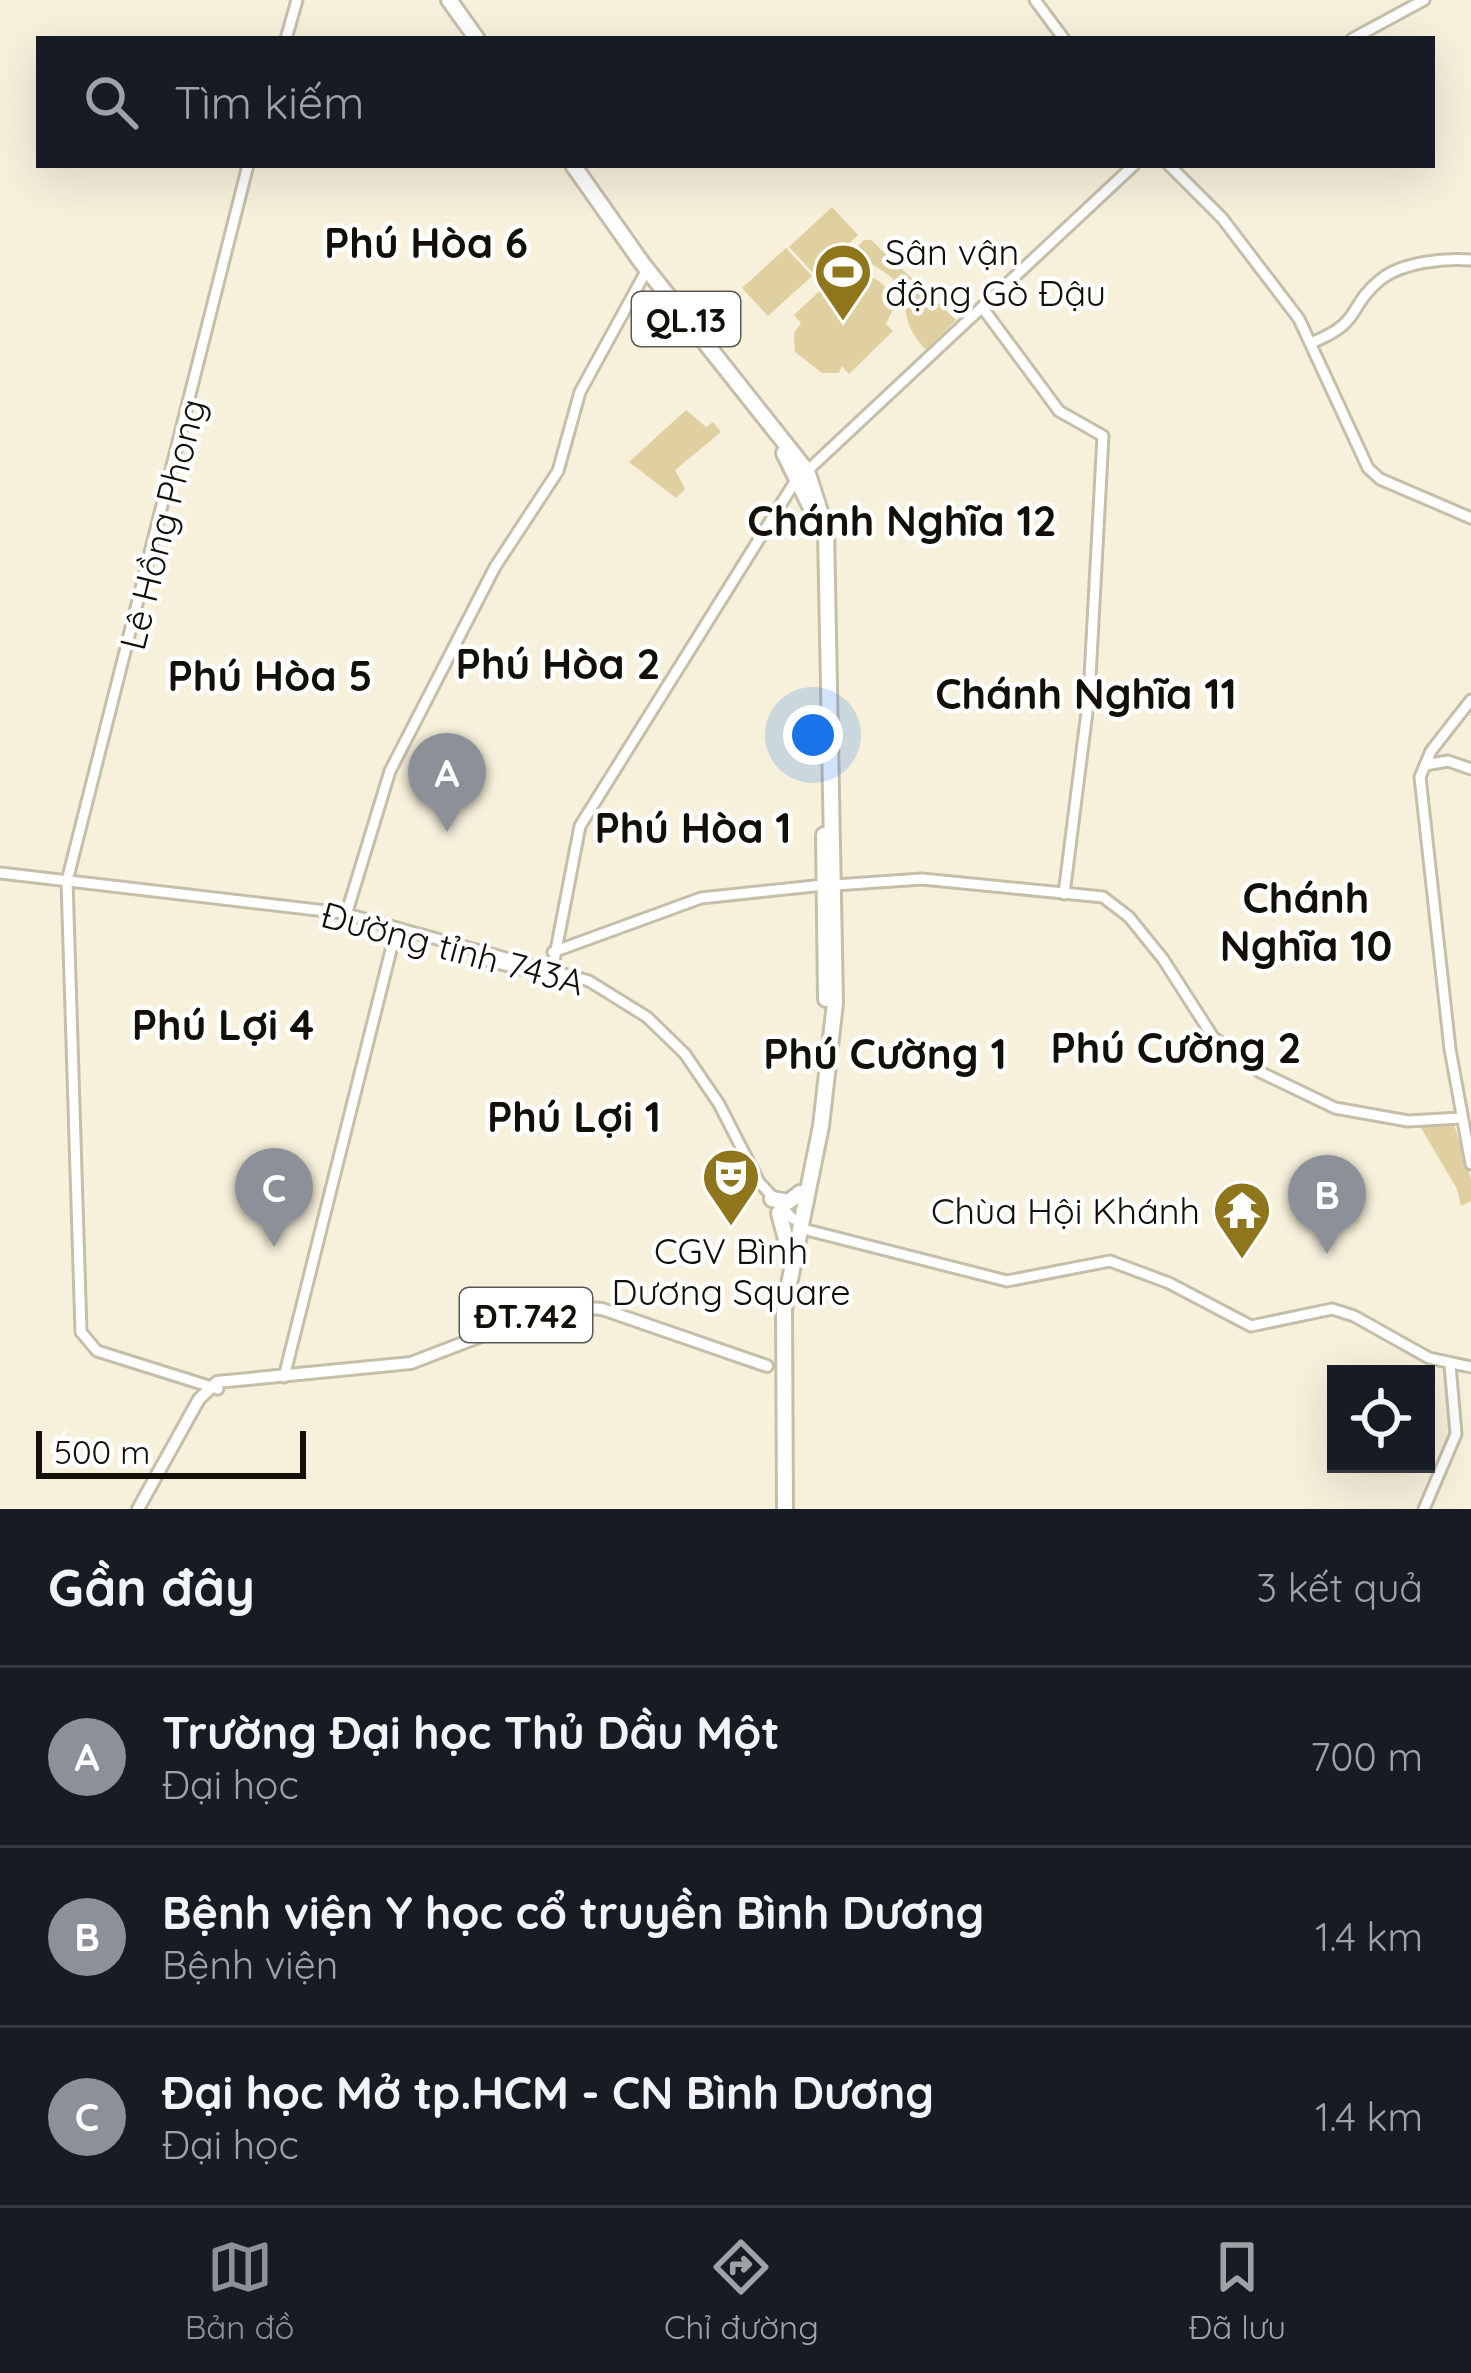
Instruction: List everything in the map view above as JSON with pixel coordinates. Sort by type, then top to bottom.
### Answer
[{"type":"highway","points":[[453,0],[479,36]]},
{"type":"highway","name":"QL.13","points":[[572,168],[646,277],[802,474]]},
{"type":"highway","name":"QL.13","points":[[572,168],[802,474],[818,531],[827,668],[827,1060],[797,1216]]},
{"type":"highway","points":[[782,1509],[774,1367],[797,1216]]},
{"type":"highway","points":[[791,1248],[797,1216]]},
{"type":"highway","points":[[774,1367],[783,1404],[782,1509]]},
{"type":"main road","name":"ĐT.742","points":[[217,1386],[432,1360],[560,1308],[603,1314],[774,1367]]},
{"type":"main road","points":[[142,1509],[217,1386]]},
{"type":"street","points":[[285,36],[294,0]]},
{"type":"street","points":[[1035,0],[1062,36]]},
{"type":"street","points":[[1358,36],[1424,0]]},
{"type":"street","name":"Lê Hồng Phong","points":[[217,1386],[109,1352],[86,1334],[69,885],[249,168]]},
{"type":"street","points":[[551,974],[575,836],[802,474],[1131,168]]},
{"type":"street","points":[[1168,168],[1225,225],[1313,342],[1368,468],[1380,479],[1471,518]]},
{"type":"street","points":[[1313,342],[1353,322],[1385,276],[1435,261],[1471,260]]},
{"type":"street","points":[[348,918],[393,764],[495,567],[563,461],[580,392],[646,277]]},
{"type":"street","points":[[982,307],[1059,412],[1103,436],[1084,722],[1062,894]]},
{"type":"street","points":[[1471,700],[1431,751],[1417,800],[1471,1164]]},
{"type":"street","points":[[1431,751],[1441,760],[1471,769]]},
{"type":"street","points":[[1423,766],[1441,760]]},
{"type":"street","name":"Đường tỉnh 743A","points":[[0,876],[348,918],[551,974]]},
{"type":"street","points":[[553,952],[700,898],[922,879],[1093,895],[1119,909],[1163,959],[1218,1043],[1283,1084],[1349,1111],[1408,1120],[1461,1118]]},
{"type":"street","name":"Đường tỉnh 743A","points":[[348,918],[604,988],[664,1033],[703,1078],[744,1161],[797,1216]]},
{"type":"street","points":[[284,1378],[394,934]]},
{"type":"street","points":[[797,1216],[873,1244],[992,1277],[1029,1279],[1110,1261],[1251,1326],[1332,1309],[1450,1365],[1471,1367]]},
{"type":"street","points":[[1424,1509],[1456,1434],[1450,1365]]},
{"type":"shaded area","points":[[832,207],[858,235],[815,275],[789,247]]},
{"type":"shaded area","points":[[864,240],[871,240],[956,320],[926,350],[911,329],[896,282],[853,252]]},
{"type":"shaded area","points":[[786,248],[812,276],[768,316],[742,288]]},
{"type":"shaded area","name":"Sân vận động Gò Đậu","points":[[853,274],[868,276],[885,287],[894,307],[886,324],[893,331],[849,374],[842,366],[839,373],[822,373],[795,352],[794,333],[801,323],[794,315],[837,275],[844,283]]},
{"type":"shaded area","points":[[686,410],[706,427],[713,422],[721,432],[675,470],[685,489],[676,498],[629,462]]},
{"type":"shaded area","points":[[1453,1121],[1471,1179],[1471,1201],[1461,1206],[1457,1189],[1420,1126]]},
{"type":"place","name":"Sân vận động Gò Đậu","points":[[843,323]]},
{"type":"place","name":"Trường Đại học Thủ Dầu Một","points":[[447,832]]},
{"type":"place","name":"CGV Bình Dương Square","points":[[731,1228]]},
{"type":"place","name":"Đại học Mở tp.HCM - CN Bình Dương","points":[[274,1247]]},
{"type":"place","name":"Bệnh viện Y học cổ truyền Bình Dương","points":[[1327,1254]]},
{"type":"place","name":"Chùa Hội Khánh","points":[[1242,1261]]},
{"type":"district","name":"Phú Hòa 6","points":[[426,242]]},
{"type":"district","name":"Chánh Nghĩa 12","points":[[902,520]]},
{"type":"district","name":"Phú Hòa 2","points":[[558,663]]},
{"type":"district","name":"Phú Hòa 5","points":[[270,675]]},
{"type":"district","name":"Chánh Nghĩa 11","points":[[1086,693]]},
{"type":"district","name":"Phú Hòa 1","points":[[693,827]]},
{"type":"district","name":"Chánh Nghĩa 10","points":[[1306,921]]},
{"type":"district","name":"Phú Lợi 4","points":[[223,1024]]},
{"type":"district","name":"Phú Cường 2","points":[[1176,1047]]},
{"type":"district","name":"Phú Cường 1","points":[[885,1053]]},
{"type":"district","name":"Phú Lợi 1","points":[[574,1116]]}]
